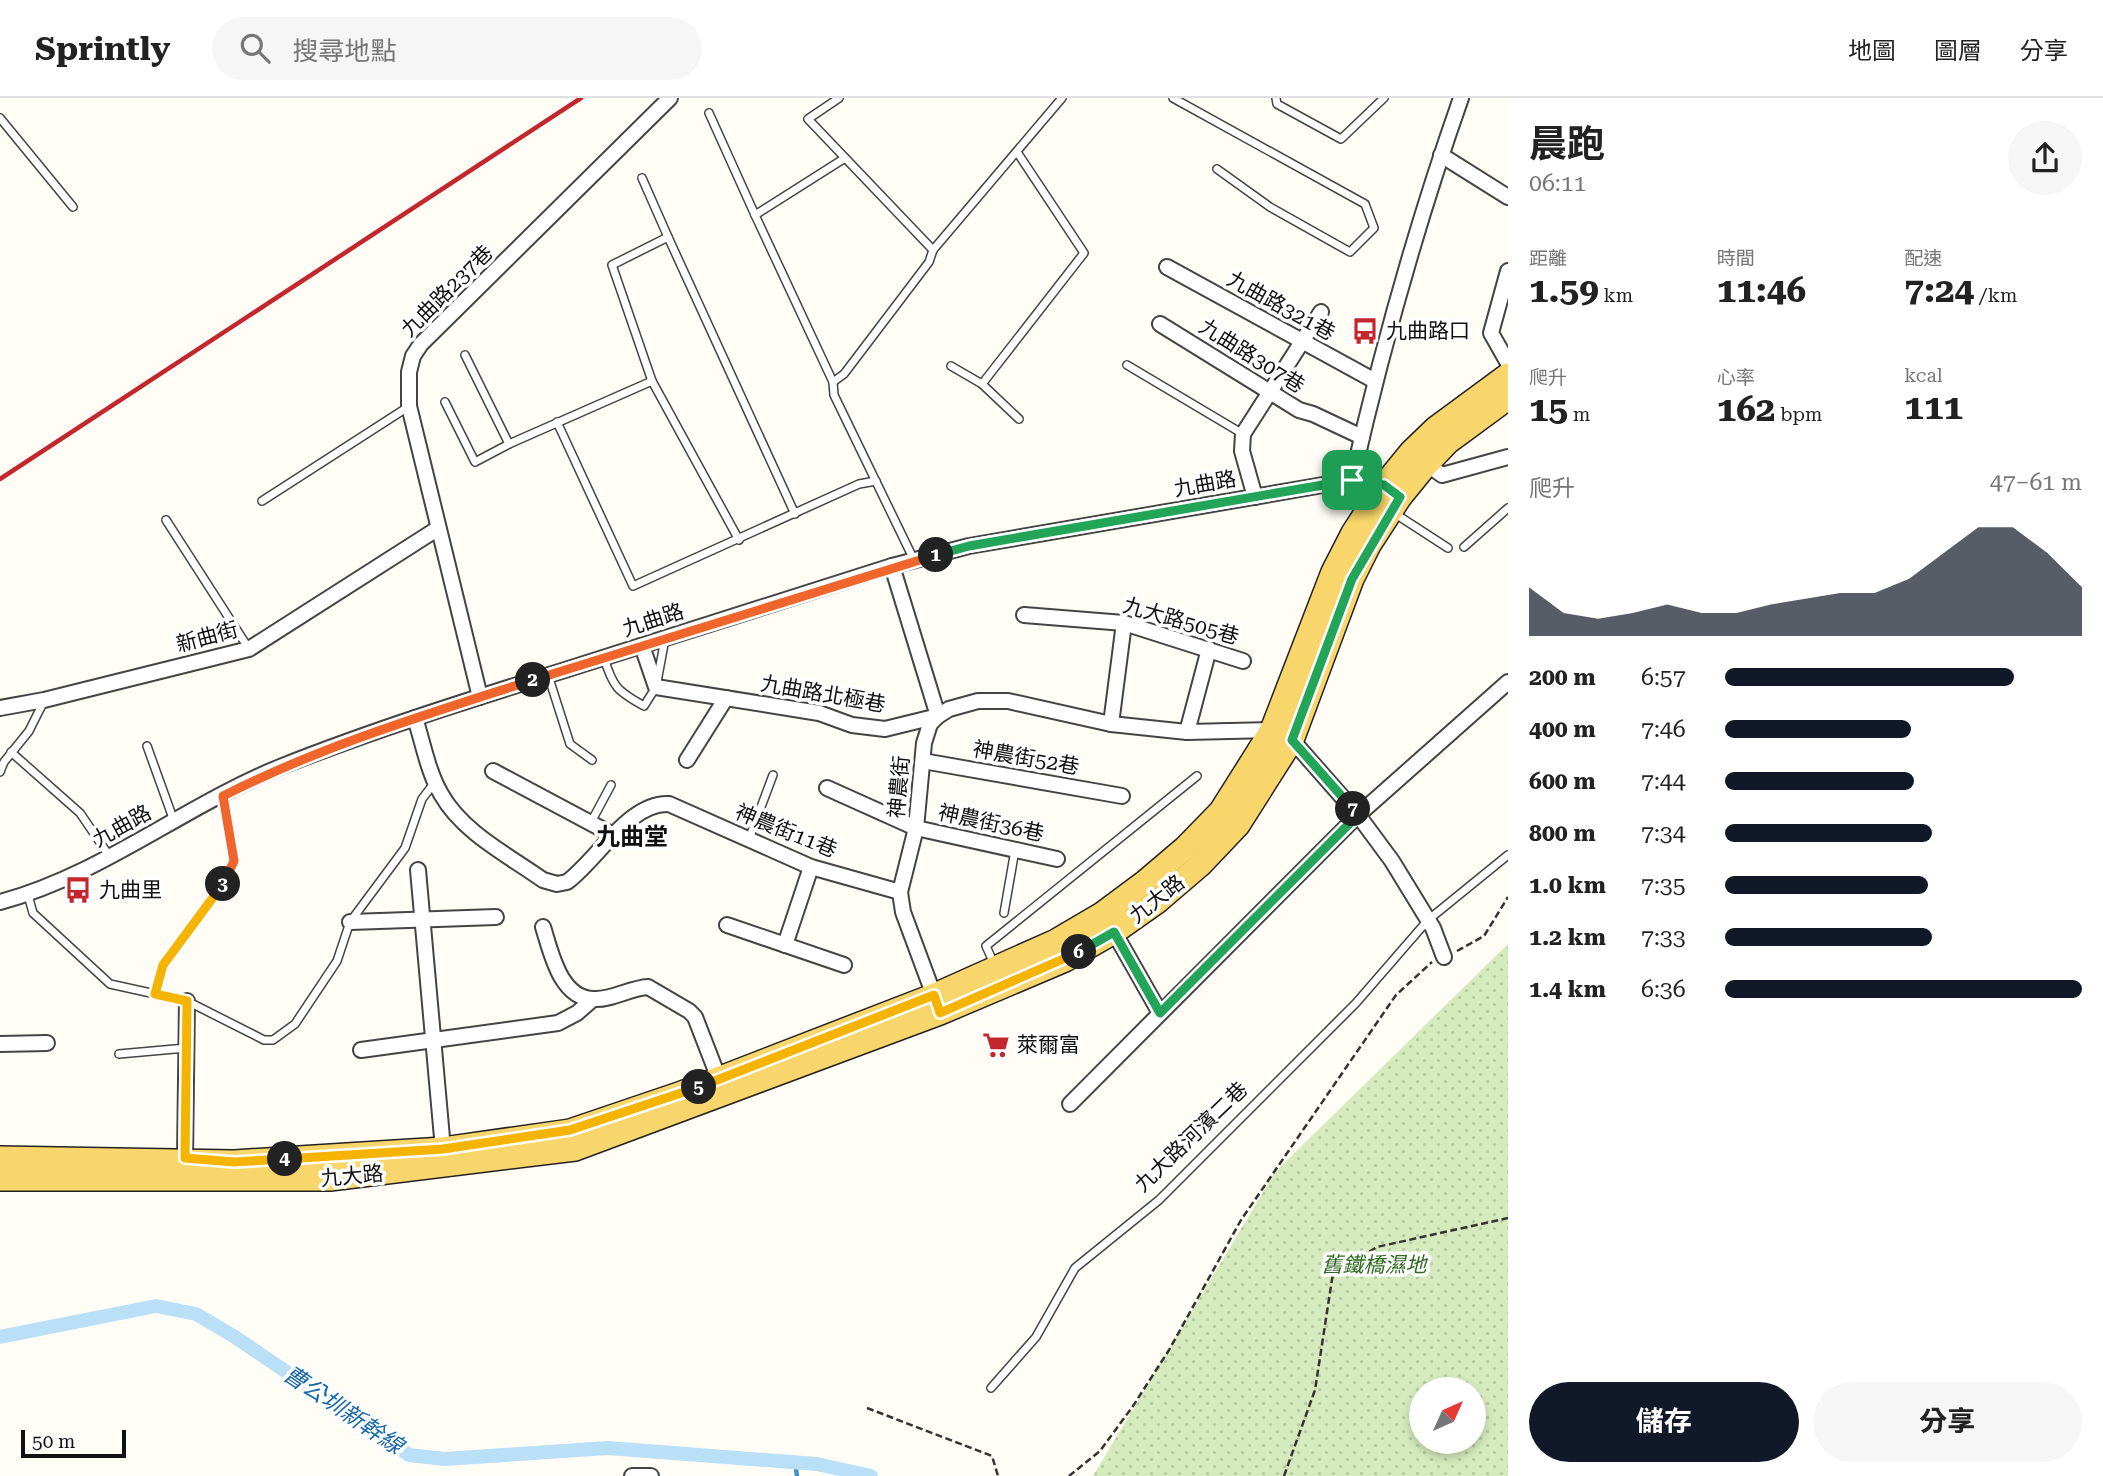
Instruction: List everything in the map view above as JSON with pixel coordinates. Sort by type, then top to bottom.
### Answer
[{"type":"main road","name":"九大路","points":[[0,1158],[185,1158],[234,1162],[443,1149],[570,1130],[1065,960],[1114,932],[1200,865],[1238,825],[1282,735],[1333,572],[1353,533],[1391,498],[1436,428],[1508,375]]},
{"type":"main road","name":"九大路","points":[[1419,458],[1448,442],[1508,398]]},
{"type":"main road","name":"九大路","points":[[0,1180],[330,1179],[575,1149],[937,1004],[995,966],[1056,941],[1102,914],[1185,848],[1221,811],[1282,735]]},
{"type":"street","name":"九曲路237巷","points":[[480,697],[409,406],[413,356],[670,98]]},
{"type":"street","points":[[1352,480],[1375,382],[1441,155],[1461,98]]},
{"type":"street","points":[[1441,155],[1508,197]]},
{"type":"street","name":"九曲路321巷","points":[[1167,268],[1375,382]]},
{"type":"street","points":[[1508,271],[1491,333],[1508,363]]},
{"type":"street","points":[[1255,497],[1242,451],[1242,434],[1321,312]]},
{"type":"street","name":"九曲路307巷","points":[[1160,324],[1299,410],[1362,436]]},
{"type":"street","points":[[1419,458],[1443,475],[1508,457]]},
{"type":"street","name":"九曲路","points":[[0,902],[28,895],[110,858],[174,821],[278,768],[415,718],[892,566],[969,546],[1352,480],[1391,498]]},
{"type":"street","name":"新曲街","points":[[0,708],[44,701],[249,649],[437,529]]},
{"type":"street","points":[[892,566],[938,716]]},
{"type":"street","name":"九大路505巷","points":[[1024,615],[1124,623],[1242,661]]},
{"type":"street","points":[[1111,724],[1124,623]]},
{"type":"street","points":[[642,646],[656,687]]},
{"type":"street","points":[[1187,732],[1209,649]]},
{"type":"street","points":[[1070,1104],[1358,815],[1508,682]]},
{"type":"street","name":"九曲路北極巷","points":[[656,687],[819,713],[852,724],[885,729],[938,716],[949,709],[978,701],[1008,701],[1111,724],[1187,732],[1282,735]]},
{"type":"street","points":[[687,760],[726,698]]},
{"type":"street","name":"神農街","points":[[937,1004],[903,912],[900,892],[916,828],[930,724],[938,716]]},
{"type":"street","points":[[415,718],[435,781],[450,808],[463,823],[543,880],[567,882],[615,836],[493,771]]},
{"type":"street","points":[[1282,735],[1358,815],[1428,920],[1444,957]]},
{"type":"street","name":"神農街52巷","points":[[923,761],[1122,796]]},
{"type":"street","name":"神農街36巷","points":[[827,788],[916,828],[1057,859]]},
{"type":"street","name":"神農街11巷","points":[[615,836],[640,810],[658,803],[669,804],[811,867],[900,892]]},
{"type":"street","points":[[785,945],[811,867]]},
{"type":"street","points":[[418,870],[443,1149]]},
{"type":"street","points":[[350,922],[496,917]]},
{"type":"street","points":[[727,925],[844,965]]},
{"type":"street","points":[[543,927],[555,967],[567,984],[593,999]]},
{"type":"street","points":[[1114,932],[1160,1013]]},
{"type":"street","points":[[361,1050],[558,1023],[577,1013],[593,999],[648,987],[695,1017],[719,1079]]},
{"type":"street","points":[[185,1158],[187,1001]]},
{"type":"street","points":[[0,1044],[47,1043]]},
{"type":"street","points":[[632,1476],[651,1476]]},
{"type":"lane","points":[[839,98],[808,119],[933,250]]},
{"type":"lane","points":[[832,382],[844,374],[929,262],[933,250],[1062,98]]},
{"type":"lane","points":[[1173,98],[1365,204],[1374,228],[1350,252],[1270,207],[1217,169]]},
{"type":"lane","points":[[1276,98],[1277,104],[1341,139],[1384,98]]},
{"type":"lane","points":[[709,113],[832,382],[834,395],[915,561]]},
{"type":"lane","points":[[0,118],[73,208]]},
{"type":"lane","points":[[982,384],[1084,253],[1017,152]]},
{"type":"lane","points":[[755,215],[845,158]]},
{"type":"lane","points":[[642,178],[795,514]]},
{"type":"lane","points":[[668,237],[612,265],[652,381],[739,540]]},
{"type":"lane","points":[[465,355],[509,444]]},
{"type":"lane","points":[[1128,365],[1242,434]]},
{"type":"lane","points":[[951,366],[982,384],[1019,419]]},
{"type":"lane","points":[[445,402],[475,462],[557,422],[652,381]]},
{"type":"lane","points":[[262,501],[409,406]]},
{"type":"lane","points":[[557,422],[633,586],[859,484],[876,481]]},
{"type":"lane","points":[[1391,498],[1448,548]]},
{"type":"lane","points":[[1464,547],[1508,508]]},
{"type":"lane","points":[[166,520],[249,649]]},
{"type":"lane","points":[[604,658],[612,683],[620,692],[643,705],[656,687],[665,638]]},
{"type":"lane","points":[[548,676],[570,744],[593,760]]},
{"type":"lane","points":[[0,772],[11,752],[29,731],[44,701]]},
{"type":"lane","points":[[147,746],[174,821]]},
{"type":"lane","points":[[11,752],[80,813],[110,858]]},
{"type":"lane","points":[[749,839],[773,775]]},
{"type":"lane","points":[[995,966],[986,946],[1196,776]]},
{"type":"lane","points":[[28,895],[33,912],[110,984],[187,1001],[264,1040],[273,1040],[295,1024],[337,961],[350,922],[405,848],[422,799],[435,781]]},
{"type":"lane","points":[[590,825],[611,785]]},
{"type":"lane","points":[[155,994],[163,965],[222,885],[234,861],[223,796]]},
{"type":"lane","points":[[1003,913],[1015,850]]},
{"type":"lane","name":"九大路河濱二巷","points":[[991,1388],[1035,1337],[1075,1268],[1169,1191],[1356,1003],[1428,920],[1508,855]]},
{"type":"lane","points":[[119,1054],[186,1048]]},
{"type":"path","points":[[1069,1476],[1100,1451],[1133,1406],[1169,1350],[1241,1220],[1396,995],[1426,965],[1484,936],[1508,897]]},
{"type":"path","points":[[1284,1476],[1315,1390],[1334,1273],[1377,1247],[1508,1218]]},
{"type":"path","points":[[867,1408],[929,1429],[992,1456],[998,1476]]},
{"type":"green space","name":"舊鐵橋濕地","points":[[1508,944],[1508,1476],[1093,1476],[1275,1172]]},
{"type":"waterway","name":"曹公圳新幹線","points":[[0,1337],[156,1306],[196,1314],[235,1337],[409,1455],[445,1459],[608,1448],[817,1464],[871,1476]]},
{"type":"waterway","points":[[795,1462],[797,1476]]},
{"type":"railway","points":[[0,479],[581,98]]},
{"type":"place","name":"九曲路口","points":[[1365,331]]},
{"type":"place","name":"九曲里","points":[[78,890]]},
{"type":"place","name":"萊爾富","points":[[996,1045]]},
{"type":"district","name":"九曲堂","points":[[632,837]]},
{"type":"route","points":[[1352,480],[1384,485],[1400,497],[1369,545],[1352,579],[1292,740],[1358,815],[1160,1013],[1114,932],[1065,960],[940,1013],[934,995],[679,1094],[570,1130],[443,1149],[234,1162],[185,1158],[187,1001],[155,994],[163,965],[222,885],[234,861],[223,796],[278,768],[415,718],[892,566],[969,546],[1352,480]]}]
